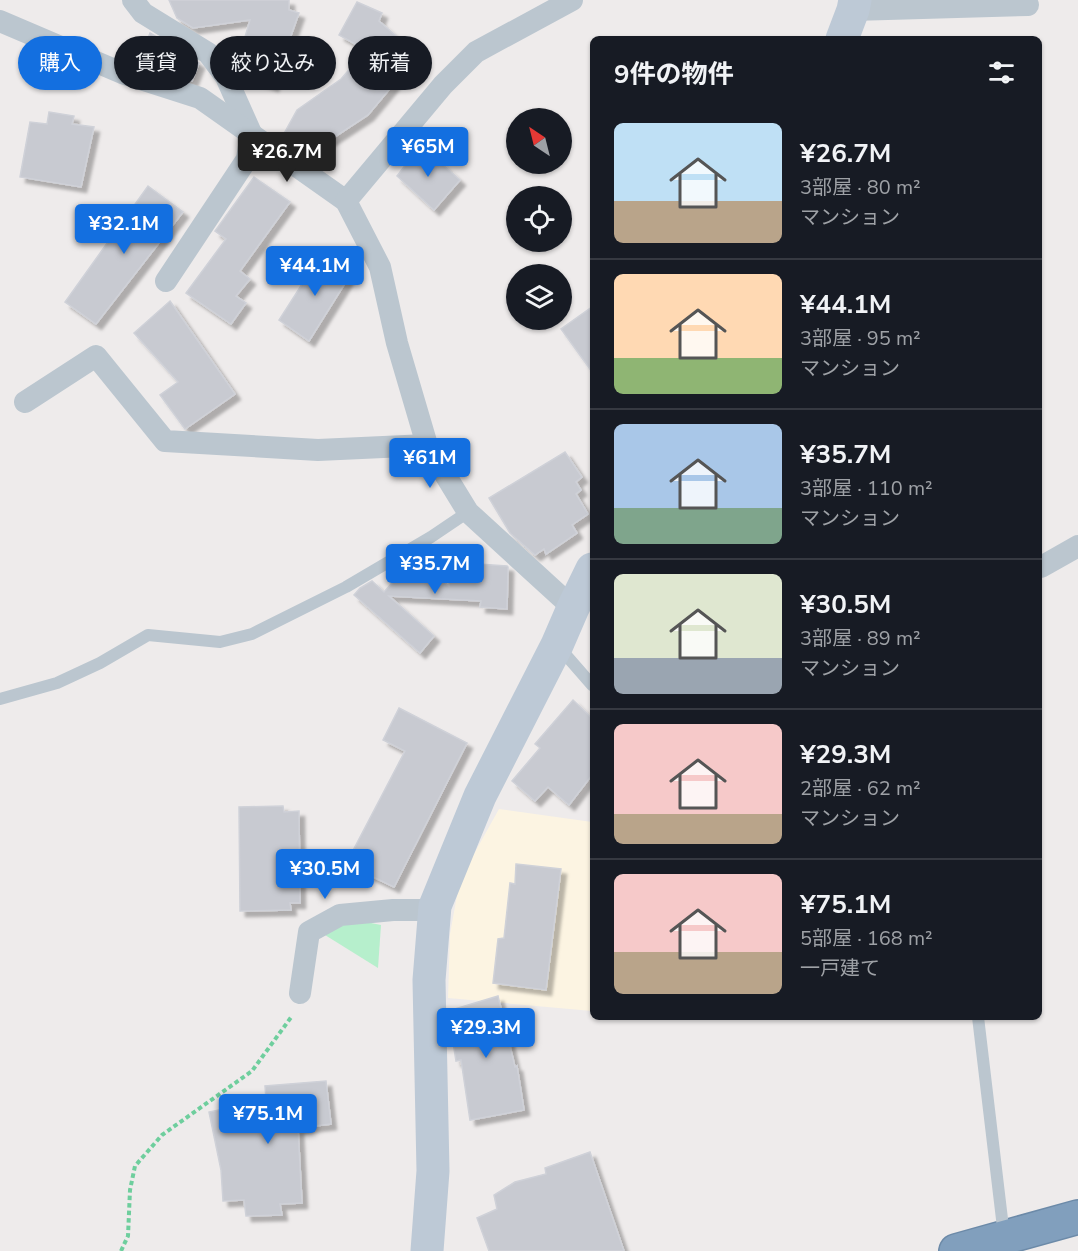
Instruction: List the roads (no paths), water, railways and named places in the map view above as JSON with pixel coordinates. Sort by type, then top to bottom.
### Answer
[{"type":"highway","points":[[956,1251],[1078,1217]]},
{"type":"street","points":[[133,0],[143,12],[208,53],[226,77],[251,133],[247,159],[166,281]]},
{"type":"street","points":[[346,201],[443,85],[476,52],[572,0]]},
{"type":"street","points":[[850,16],[1028,5]]},
{"type":"street","points":[[0,21],[122,73],[200,98],[346,201],[380,267],[397,343],[427,445],[468,512],[573,608]]},
{"type":"street","points":[[25,402],[96,356],[165,441],[318,450],[427,445]]},
{"type":"street","points":[[1042,566],[1078,546]]},
{"type":"street","points":[[427,1251],[433,1171],[429,980],[434,910],[480,796],[557,645],[590,572]]},
{"type":"street","points":[[300,993],[309,932],[340,915],[393,910],[434,910]]},
{"type":"lane","points":[[0,699],[57,683],[100,663],[148,635],[220,642],[252,634],[346,588],[468,512]]},
{"type":"lane","points":[[557,645],[590,683]]},
{"type":"lane","points":[[978,1020],[1004,1236]]}]
